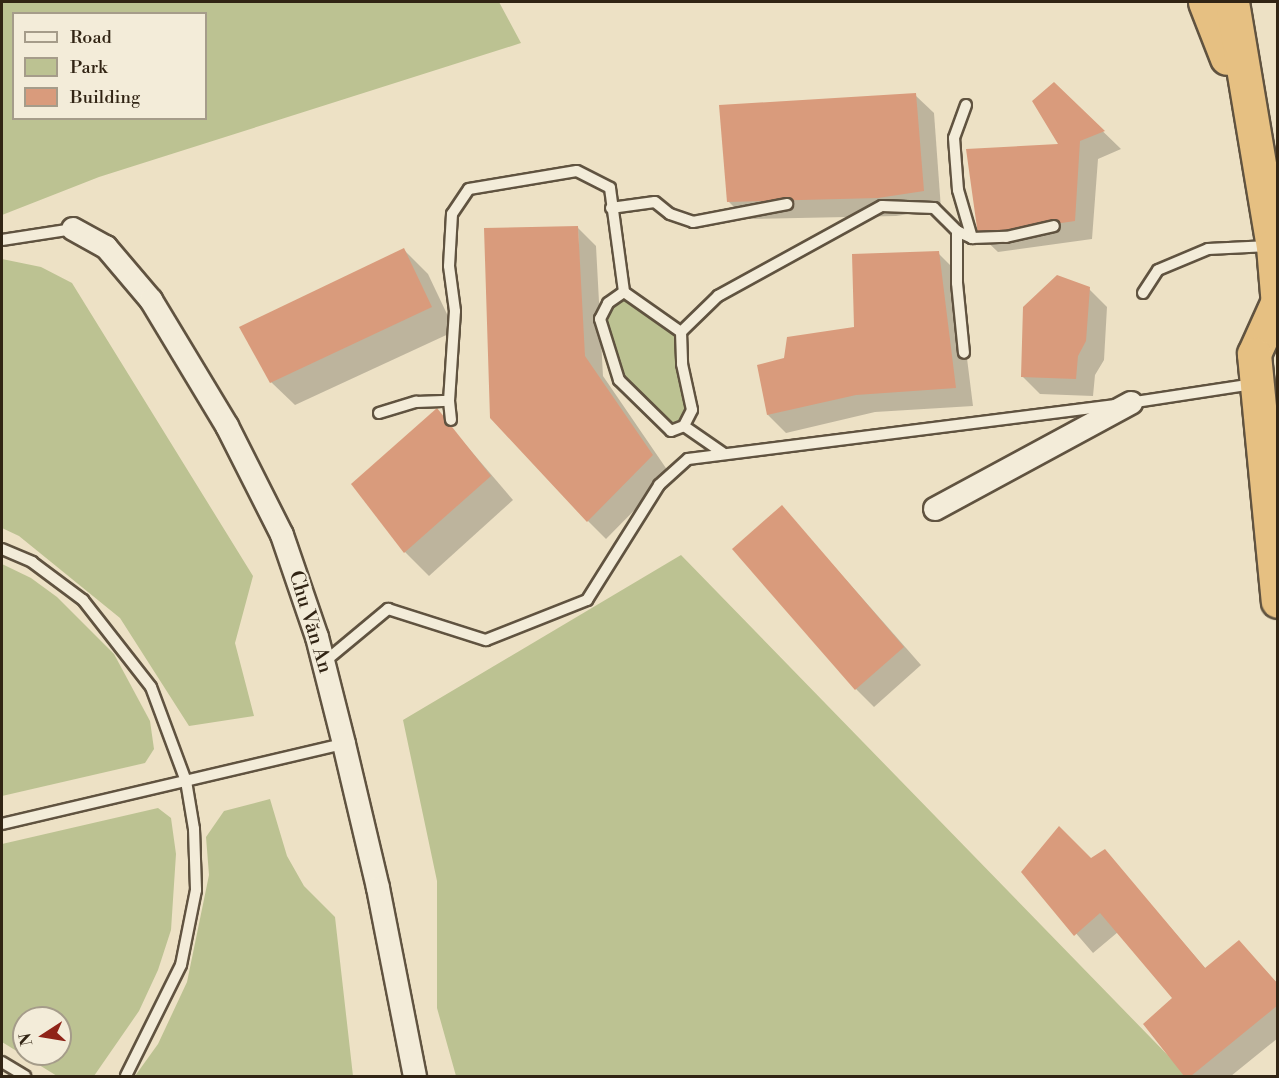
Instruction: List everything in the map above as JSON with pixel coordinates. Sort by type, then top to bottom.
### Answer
[{"type":"highway","points":[[1206,2],[1253,120]]},
{"type":"highway","points":[[1232,2],[1273,246],[1277,304],[1254,354],[1278,602]]},
{"type":"street","name":"Chu Văn An","points":[[73,229],[106,247],[151,300],[227,426],[282,535],[323,663],[344,744],[378,888],[415,1077]]},
{"type":"street","points":[[935,509],[1131,403]]},
{"type":"lane","points":[[966,105],[954,138],[958,190],[972,238]]},
{"type":"lane","points":[[451,420],[449,401],[455,311],[449,266],[452,214],[470,189],[577,171],[610,188],[624,292],[681,332]]},
{"type":"lane","points":[[611,208],[655,202],[670,214],[693,222],[787,204]]},
{"type":"lane","points":[[624,292],[608,303],[600,319],[619,380],[671,431],[684,426],[692,410],[682,364],[681,332],[718,296],[882,206],[934,208],[957,231],[972,238],[1006,237],[1054,226]]},
{"type":"lane","points":[[2,240],[73,229]]},
{"type":"lane","points":[[957,231],[957,283],[964,353]]},
{"type":"lane","points":[[1143,292],[1158,270],[1208,249],[1273,246]]},
{"type":"lane","points":[[323,663],[388,609],[486,640],[587,600],[673,468],[688,459],[1131,403],[1257,384]]},
{"type":"lane","points":[[379,413],[416,402],[449,401]]},
{"type":"lane","points":[[684,426],[723,453]]},
{"type":"lane","points":[[2,549],[32,562],[83,600],[151,687],[186,781],[194,829],[196,890],[182,964],[126,1077]]},
{"type":"lane","points":[[2,824],[344,744]]},
{"type":"lane","points":[[2,1062],[25,1077]]},
{"type":"green space","points":[[2,2],[499,2],[521,43],[99,177],[2,215]]},
{"type":"green space","points":[[2,259],[41,267],[72,283],[253,576],[235,643],[254,716],[189,726],[120,618],[19,536],[2,528]]},
{"type":"green space","points":[[623,298],[676,333],[688,410],[671,432],[624,378],[605,321],[611,307]]},
{"type":"green space","points":[[681,555],[1188,1076],[456,1076],[437,1008],[437,881],[403,720]]},
{"type":"green space","points":[[2,564],[31,578],[57,597],[114,654],[150,721],[154,749],[145,763],[2,796]]},
{"type":"green space","points":[[270,799],[287,856],[304,886],[335,917],[353,1076],[135,1076],[158,1044],[187,982],[209,875],[206,837],[224,811]]},
{"type":"green space","points":[[158,808],[171,818],[176,854],[171,930],[158,970],[139,1011],[94,1076],[57,1076],[41,1066],[72,1066],[72,1006],[12,1006],[12,1048],[2,1042],[2,844]]},
{"type":"building","points":[[1054,82],[1105,131],[1080,141],[1075,221],[978,235],[966,149],[1058,144],[1032,101]]},
{"type":"building","points":[[916,93],[924,191],[878,198],[727,202],[719,105]]},
{"type":"building","points":[[578,226],[585,356],[653,455],[587,522],[490,418],[484,228]]},
{"type":"building","points":[[404,248],[432,307],[270,383],[239,327]]},
{"type":"building","points":[[939,251],[956,388],[856,395],[767,415],[757,365],[784,358],[787,337],[854,327],[852,254]]},
{"type":"building","points":[[1057,275],[1090,287],[1086,341],[1078,356],[1076,379],[1021,377],[1023,307]]},
{"type":"building","points":[[437,408],[491,476],[404,553],[351,484]]},
{"type":"building","points":[[782,505],[904,647],[855,690],[732,549]]},
{"type":"building","points":[[1059,826],[1091,858],[1105,849],[1205,968],[1239,940],[1278,984],[1278,1005],[1191,1076],[1184,1076],[1143,1024],[1172,998],[1100,913],[1074,936],[1021,872]]}]
